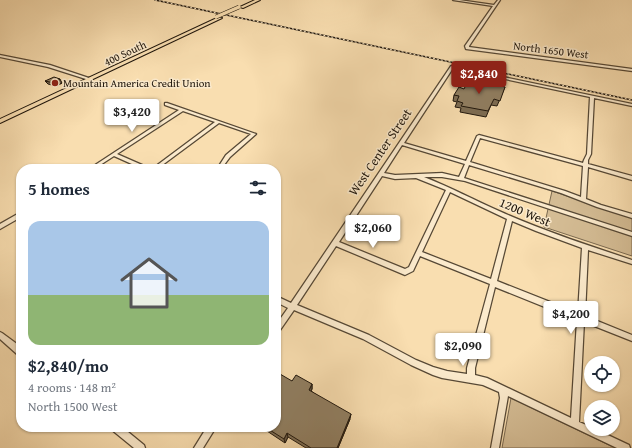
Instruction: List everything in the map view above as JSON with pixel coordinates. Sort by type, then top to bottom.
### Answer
[{"type":"main road","name":"400 South","points":[[241,7],[253,0]]},
{"type":"main road","name":"400 South","points":[[0,121],[258,0]]},
{"type":"main road","name":"400 South","points":[[0,118],[86,80]]},
{"type":"street","points":[[454,0],[495,6],[499,0]]},
{"type":"street","name":"North 1650 West","points":[[495,6],[467,48],[632,70]]},
{"type":"street","points":[[0,56],[86,80]]},
{"type":"street","name":"West Center Street","points":[[281,324],[452,67],[592,96]]},
{"type":"street","points":[[583,200],[585,165],[589,154],[592,96],[632,105]]},
{"type":"street","points":[[166,104],[254,134],[228,156],[222,164]]},
{"type":"street","points":[[99,164],[182,110]]},
{"type":"street","points":[[161,164],[218,122]]},
{"type":"street","points":[[461,179],[479,136],[632,178]]},
{"type":"street","points":[[401,143],[632,216]]},
{"type":"street","points":[[114,155],[135,164]]},
{"type":"street","name":"1200 West","points":[[380,174],[395,177],[412,175],[442,175],[461,179],[632,234]]},
{"type":"street","name":"1200 West","points":[[412,175],[449,189],[510,219],[585,247],[632,262]]},
{"type":"street","points":[[335,243],[405,272],[411,268],[449,189]]},
{"type":"street","points":[[0,228],[16,217]]},
{"type":"street","points":[[471,377],[471,368],[510,219]]},
{"type":"street","points":[[575,424],[585,247]]},
{"type":"street","points":[[418,253],[632,338]]},
{"type":"street","points":[[281,302],[332,323],[346,327],[442,374],[471,377],[503,390],[626,448]]},
{"type":"street","points":[[0,335],[16,348]]},
{"type":"street","points":[[495,448],[504,398],[503,390]]},
{"type":"street","points":[[121,432],[141,448]]},
{"type":"street","points":[[198,448],[209,432]]},
{"type":"shaded area","points":[[552,191],[632,218],[632,256],[544,227]]},
{"type":"shaded area","points":[[511,398],[584,433],[584,436],[590,436],[615,448],[502,448]]},
{"type":"building","points":[[54,77],[60,79],[54,83],[45,81]]},
{"type":"building","points":[[469,79],[505,87],[500,101],[494,99],[488,111],[461,106],[463,103],[457,101],[459,96],[454,95],[459,87],[464,89]]},
{"type":"building","points":[[281,375],[292,381],[296,375],[312,384],[309,390],[351,414],[337,448],[311,448],[287,433],[284,439],[273,432],[281,432]]},
{"type":"railway","points":[[155,0],[632,100]]},
{"type":"place","name":"Mountain America Credit Union","points":[[55,83]]}]
